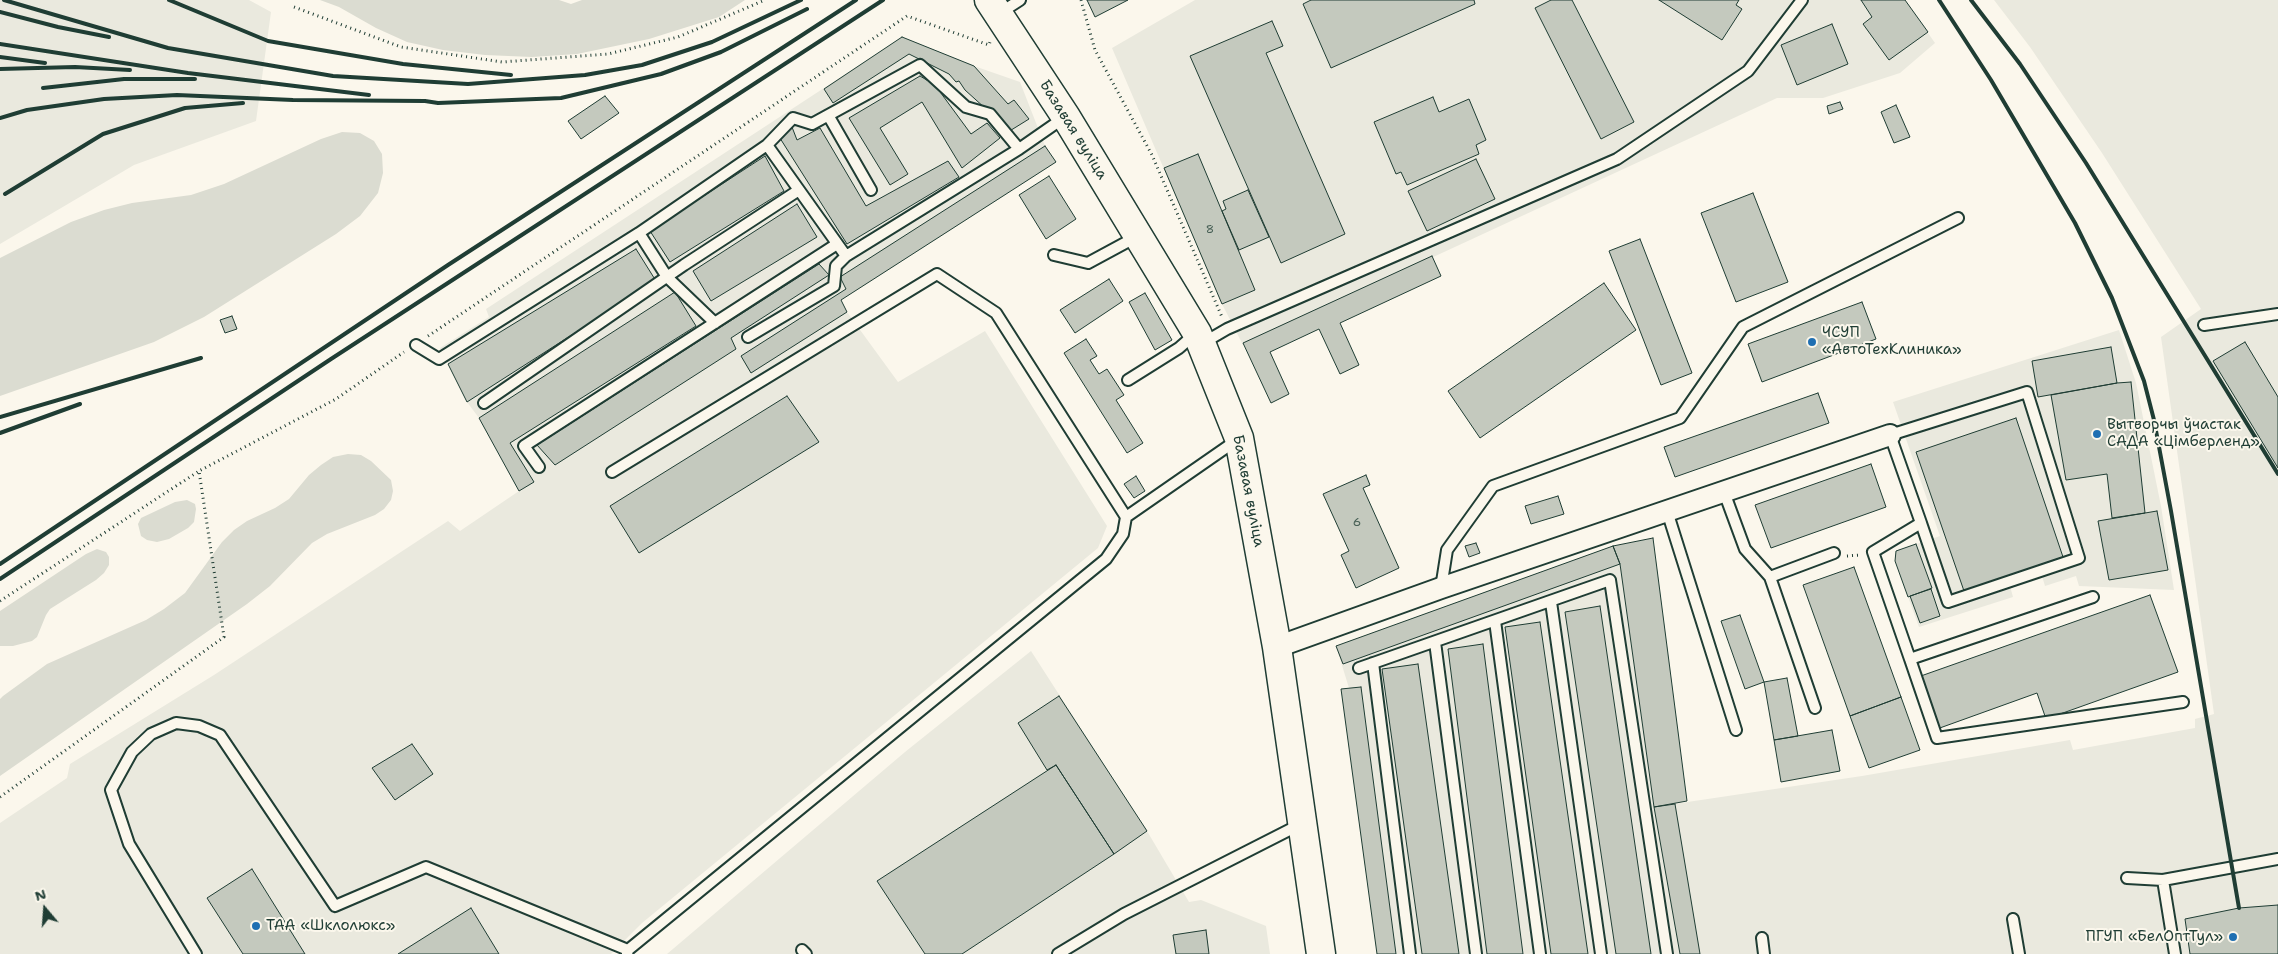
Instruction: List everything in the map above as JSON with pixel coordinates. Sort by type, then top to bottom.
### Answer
[{"type":"street","name":"Базавая вуліца","points":[[1003,4],[1066,117],[1199,338],[1239,438],[1277,647],[1321,954]]},
{"type":"street","points":[[1277,647],[1441,588],[1890,435]]},
{"type":"lane","points":[[1128,380],[1179,348],[1199,338],[1227,329],[1617,159],[1748,71],[1802,0]]},
{"type":"lane","points":[[416,345],[439,359],[639,233],[767,145],[792,118],[812,124],[920,65],[966,107],[990,114],[1019,149]]},
{"type":"lane","points":[[828,115],[871,190]]},
{"type":"lane","points":[[748,337],[834,286],[836,266],[846,256],[1019,149],[1066,117]]},
{"type":"lane","points":[[767,145],[846,256]]},
{"type":"lane","points":[[484,403],[667,277],[799,190]]},
{"type":"lane","points":[[1441,588],[1447,550],[1493,486],[1680,418],[1743,327],[1958,218]]},
{"type":"lane","points":[[639,233],[667,277],[715,323]]},
{"type":"lane","points":[[1054,255],[1088,263],[1139,236]]},
{"type":"lane","points":[[539,467],[524,446],[837,244]]},
{"type":"lane","points":[[196,954],[129,844],[112,790],[132,752],[151,734],[176,723],[199,726],[220,735],[335,906],[426,867],[627,952],[1106,560],[1123,534],[1126,517],[996,313],[937,274],[612,472]]},
{"type":"lane","points":[[2204,325],[2278,314]]},
{"type":"lane","points":[[2027,392],[2079,558],[1948,602],[1921,523],[1890,435],[2027,392]]},
{"type":"lane","points":[[1126,517],[1239,438]]},
{"type":"lane","points":[[1724,492],[1745,549],[1770,577],[1815,708]]},
{"type":"lane","points":[[1668,511],[1736,730]]},
{"type":"lane","points":[[1921,523],[1873,552],[1937,738],[2183,702]]},
{"type":"lane","points":[[1770,577],[1834,553]]},
{"type":"lane","points":[[1359,668],[1610,580],[1666,954]]},
{"type":"lane","points":[[1910,659],[2093,597]]},
{"type":"lane","points":[[1551,602],[1601,954]]},
{"type":"lane","points":[[1495,621],[1540,954]]},
{"type":"lane","points":[[1436,642],[1476,954]]},
{"type":"lane","points":[[1373,663],[1410,954]]},
{"type":"lane","points":[[1058,954],[1124,914],[1302,824]]},
{"type":"lane","points":[[2127,878],[2163,880],[2278,859]]},
{"type":"lane","points":[[2163,880],[2176,954]]},
{"type":"lane","points":[[2013,919],[2019,954]]},
{"type":"lane","points":[[1762,938],[1764,954]]},
{"type":"path","points":[[294,7],[401,47],[502,62],[608,54],[678,37],[765,0]]},
{"type":"path","points":[[1081,0],[1095,50],[1152,155],[1227,329]]},
{"type":"path","points":[[0,602],[199,471]]},
{"type":"path","points":[[1834,553],[1852,557],[1873,552]]},
{"type":"shaded area","points":[[0,0],[249,0],[271,12],[256,121],[134,165],[0,244]]},
{"type":"shaded area","points":[[320,0],[559,0],[571,4],[582,0],[745,0],[719,17],[649,39],[577,54],[532,57],[485,55],[443,50],[407,42],[376,28],[339,7]]},
{"type":"shaded area","points":[[1195,0],[1905,0],[1935,43],[1900,73],[1823,98],[1777,98],[1243,345],[1222,304],[1112,48]]},
{"type":"shaded area","points":[[1994,0],[2278,0],[2278,954],[1377,954],[1341,689],[1349,688],[1336,646],[1613,546],[1620,564],[1654,807],[1862,776],[2070,740],[2073,750],[2195,728],[2195,719],[2214,714],[2161,337],[2201,309],[2102,153],[2030,47]]},
{"type":"shaded area","points":[[902,37],[1020,82],[1045,146],[1056,162],[841,300],[847,312],[898,382],[985,331],[1107,526],[1098,548],[642,923],[611,954],[0,954],[0,823],[67,778],[70,764],[214,675],[448,521],[460,531],[519,491],[479,418],[467,402],[440,348],[489,317],[486,309]]},
{"type":"shaded area","points":[[342,132],[360,133],[374,141],[382,154],[383,173],[378,193],[360,216],[336,234],[204,317],[154,342],[0,396],[0,258],[71,222],[104,210],[132,203],[191,195],[224,184],[321,139]]},
{"type":"shaded area","name":"Вытворчы ўчастак САДА «Цімберленд»","points":[[2119,330],[2136,383],[2161,506],[2174,590],[2079,586],[2076,576],[2045,586],[2042,576],[2010,586],[2013,597],[1919,627],[1895,561],[1896,551],[1940,536],[1893,402]]},
{"type":"shaded area","points":[[348,454],[361,455],[371,461],[391,480],[393,491],[391,500],[384,509],[375,515],[327,534],[312,543],[270,586],[247,604],[0,776],[0,699],[3,696],[47,664],[146,620],[164,609],[185,593],[222,542],[234,530],[289,499],[309,475],[333,457]]},
{"type":"shaded area","points":[[187,500],[195,504],[196,509],[194,522],[188,528],[169,539],[157,542],[147,540],[141,536],[138,524],[141,518],[175,502]]},
{"type":"shaded area","points":[[97,549],[106,552],[109,557],[109,565],[104,573],[50,609],[37,637],[32,641],[13,646],[0,646],[0,611],[86,554]]},
{"type":"shaded area","points":[[1031,651],[1147,831],[1189,902],[1201,900],[1266,926],[1270,954],[667,954],[905,752]]},
{"type":"building","points":[[1087,0],[1128,0],[1095,17]]},
{"type":"building","points":[[1311,0],[1474,0],[1475,4],[1331,68],[1303,4]]},
{"type":"building","points":[[1551,0],[1572,0],[1634,122],[1601,139],[1535,8]]},
{"type":"building","points":[[1659,0],[1739,0],[1736,5],[1742,9],[1722,40]]},
{"type":"building","points":[[1861,0],[1905,0],[1928,32],[1889,60],[1863,24],[1872,17]]},
{"type":"building","points":[[1272,21],[1283,46],[1266,53],[1345,234],[1281,263],[1190,56]]},
{"type":"building","points":[[1832,24],[1848,64],[1797,85],[1781,45]]},
{"type":"building","points":[[902,37],[974,66],[1008,104],[1014,100],[1029,119],[1008,132],[996,118],[965,90],[959,81],[956,82],[949,74],[909,54],[833,103],[824,89]]},
{"type":"building","points":[[920,76],[935,85],[971,134],[987,123],[1000,138],[962,168],[922,102],[880,128],[908,174],[890,185],[849,118]]},
{"type":"building","points":[[605,96],[619,113],[581,139],[568,121]]},
{"type":"building","points":[[1433,97],[1439,112],[1469,99],[1486,140],[1476,145],[1479,154],[1407,185],[1401,172],[1396,174],[1374,122]]},
{"type":"building","points":[[1840,102],[1843,109],[1829,114],[1827,106]]},
{"type":"building","points":[[1896,105],[1910,137],[1894,143],[1881,112]]},
{"type":"building","points":[[792,127],[797,140],[820,128],[866,206],[948,161],[959,177],[847,244],[778,135]]},
{"type":"building","points":[[1045,146],[1056,162],[841,300],[847,312],[751,373],[741,356],[846,289],[840,277]]},
{"type":"building","points":[[1198,154],[1255,290],[1222,304],[1164,168]]},
{"type":"building","points":[[765,156],[784,191],[670,262],[650,231]]},
{"type":"building","points":[[1476,159],[1495,199],[1427,231],[1408,191]]},
{"type":"building","points":[[1049,176],[1076,219],[1046,239],[1019,195]]},
{"type":"building","points":[[1248,190],[1269,237],[1239,250],[1222,211],[1226,209],[1223,201]]},
{"type":"building","points":[[1753,193],[1788,282],[1736,302],[1701,213]]},
{"type":"building","points":[[797,204],[817,237],[711,301],[693,271]]},
{"type":"building","points":[[1640,239],[1692,373],[1661,385],[1609,251]]},
{"type":"building","points":[[636,249],[656,281],[467,402],[448,364]]},
{"type":"building","points":[[1432,256],[1441,276],[1340,323],[1359,365],[1340,374],[1319,329],[1270,352],[1289,394],[1271,403],[1243,343]]},
{"type":"building","points":[[819,264],[829,275],[731,338],[736,349],[555,465],[537,445]]},
{"type":"building","points":[[1109,279],[1123,301],[1075,333],[1060,310]]},
{"type":"building","points":[[1604,283],[1636,330],[1480,438],[1448,391]]},
{"type":"building","points":[[675,292],[696,326],[510,443],[534,482],[519,491],[479,418]]},
{"type":"building","points":[[1145,293],[1172,340],[1155,350],[1129,302]]},
{"type":"building","name":"ЧСУП «АвтоТехКлиника»","points":[[1862,302],[1876,339],[1762,382],[1748,344]]},
{"type":"building","points":[[232,316],[237,329],[225,333],[220,320]]},
{"type":"building","points":[[1086,339],[1097,356],[1090,360],[1099,374],[1107,369],[1124,395],[1116,400],[1143,443],[1127,453],[1064,353]]},
{"type":"building","points":[[2245,342],[2278,397],[2278,468],[2213,361]]},
{"type":"building","points":[[2111,347],[2117,383],[2038,397],[2032,361]]},
{"type":"building","name":"Вытворчы ўчастак САДА «Цімберленд»","points":[[2131,382],[2145,513],[2112,518],[2107,474],[2066,480],[2051,395]]},
{"type":"building","points":[[1818,393],[1829,423],[1675,477],[1664,447]]},
{"type":"building","points":[[787,396],[819,442],[639,553],[610,506]]},
{"type":"building","points":[[2016,418],[2063,557],[1964,591],[1916,452]]},
{"type":"building","points":[[1871,464],[1886,507],[1771,548],[1755,505]]},
{"type":"building","points":[[1366,475],[1370,485],[1363,488],[1399,568],[1356,588],[1341,555],[1349,551],[1323,494]]},
{"type":"building","points":[[1136,476],[1145,491],[1134,498],[1124,484]]},
{"type":"building","points":[[1558,496],[1564,514],[1531,524],[1525,506]]},
{"type":"building","points":[[2157,511],[2168,570],[2109,580],[2098,521]]},
{"type":"building","points":[[1653,538],[1687,801],[1654,807],[1620,564],[1613,546]]},
{"type":"building","points":[[1476,543],[1480,553],[1469,557],[1465,546]]},
{"type":"building","points":[[1916,544],[1932,588],[1908,597],[1895,561],[1896,551]]},
{"type":"building","points":[[1613,546],[1620,564],[1343,664],[1336,646]]},
{"type":"building","points":[[1854,567],[1901,697],[1850,716],[1803,585]]},
{"type":"building","points":[[1931,589],[1940,616],[1920,623],[1910,596]]},
{"type":"building","points":[[2150,595],[2178,672],[2046,719],[2037,693],[1937,729],[1918,677]]},
{"type":"building","points":[[1600,606],[1651,954],[1616,954],[1565,612]]},
{"type":"building","points":[[1740,615],[1764,682],[1745,689],[1721,621]]},
{"type":"building","points":[[1540,622],[1588,954],[1551,954],[1505,627]]},
{"type":"building","points":[[1483,644],[1523,954],[1487,954],[1448,649]]},
{"type":"building","points":[[1418,664],[1459,954],[1422,954],[1382,669]]},
{"type":"building","points":[[1787,678],[1798,736],[1774,740],[1764,682]]},
{"type":"building","points":[[1361,687],[1396,954],[1377,954],[1341,689]]},
{"type":"building","points":[[1059,696],[1147,831],[1114,854],[1056,765],[1047,770],[1018,723]]},
{"type":"building","points":[[1901,697],[1920,750],[1869,768],[1850,716]]},
{"type":"building","points":[[1832,730],[1840,771],[1781,782],[1774,740]]},
{"type":"building","points":[[412,744],[433,774],[395,800],[372,768]]},
{"type":"building","points":[[1056,765],[1114,854],[962,954],[925,954],[877,881]]},
{"type":"building","points":[[1675,804],[1700,954],[1680,954],[1654,807]]},
{"type":"building","name":"ТАА «Шклолюкс»","points":[[252,869],[305,954],[243,954],[207,898]]},
{"type":"building","name":"ПГУП «БелОптТул»","points":[[2278,905],[2278,954],[2190,954],[2185,919],[2239,908]]},
{"type":"building","points":[[471,908],[499,954],[398,954]]},
{"type":"building","points":[[1206,930],[1209,954],[1176,954],[1173,935]]},
{"type":"railway","points":[[4,0],[168,48],[333,76],[468,84],[585,75],[642,65],[712,42],[801,0]]},
{"type":"railway","points":[[169,0],[268,41],[403,64],[511,75]]},
{"type":"railway","points":[[0,564],[448,265],[856,0]]},
{"type":"railway","points":[[0,579],[331,359],[883,0]]},
{"type":"railway","points":[[1939,0],[1991,80],[2075,223],[2112,298],[2144,381],[2154,420],[2171,511],[2239,908]]},
{"type":"railway","points":[[1971,0],[2020,64],[2086,163],[2278,474]]},
{"type":"railway","points":[[0,118],[27,110],[104,99],[177,95],[293,100],[425,101],[438,103],[561,98],[661,74],[721,52],[807,9]]},
{"type":"railway","points":[[0,12],[58,27],[109,37]]},
{"type":"railway","points":[[0,44],[188,73],[369,95]]},
{"type":"railway","points":[[0,57],[45,63]]},
{"type":"railway","points":[[0,69],[75,67],[130,70]]},
{"type":"railway","points":[[43,88],[124,79],[195,79]]},
{"type":"railway","points":[[5,194],[103,134],[185,108],[243,103]]},
{"type":"railway","points":[[0,417],[201,358]]},
{"type":"railway","points":[[0,433],[80,404]]},
{"type":"place","name":"ЧСУП «АвтоТехКлиника»","points":[[1812,342]]},
{"type":"place","name":"Вытворчы ўчастак САДА «Цімберленд»","points":[[2097,434]]},
{"type":"place","name":"ТАА «Шклолюкс»","points":[[256,926]]},
{"type":"place","name":"ПГУП «БелОптТул»","points":[[2233,937]]}]
